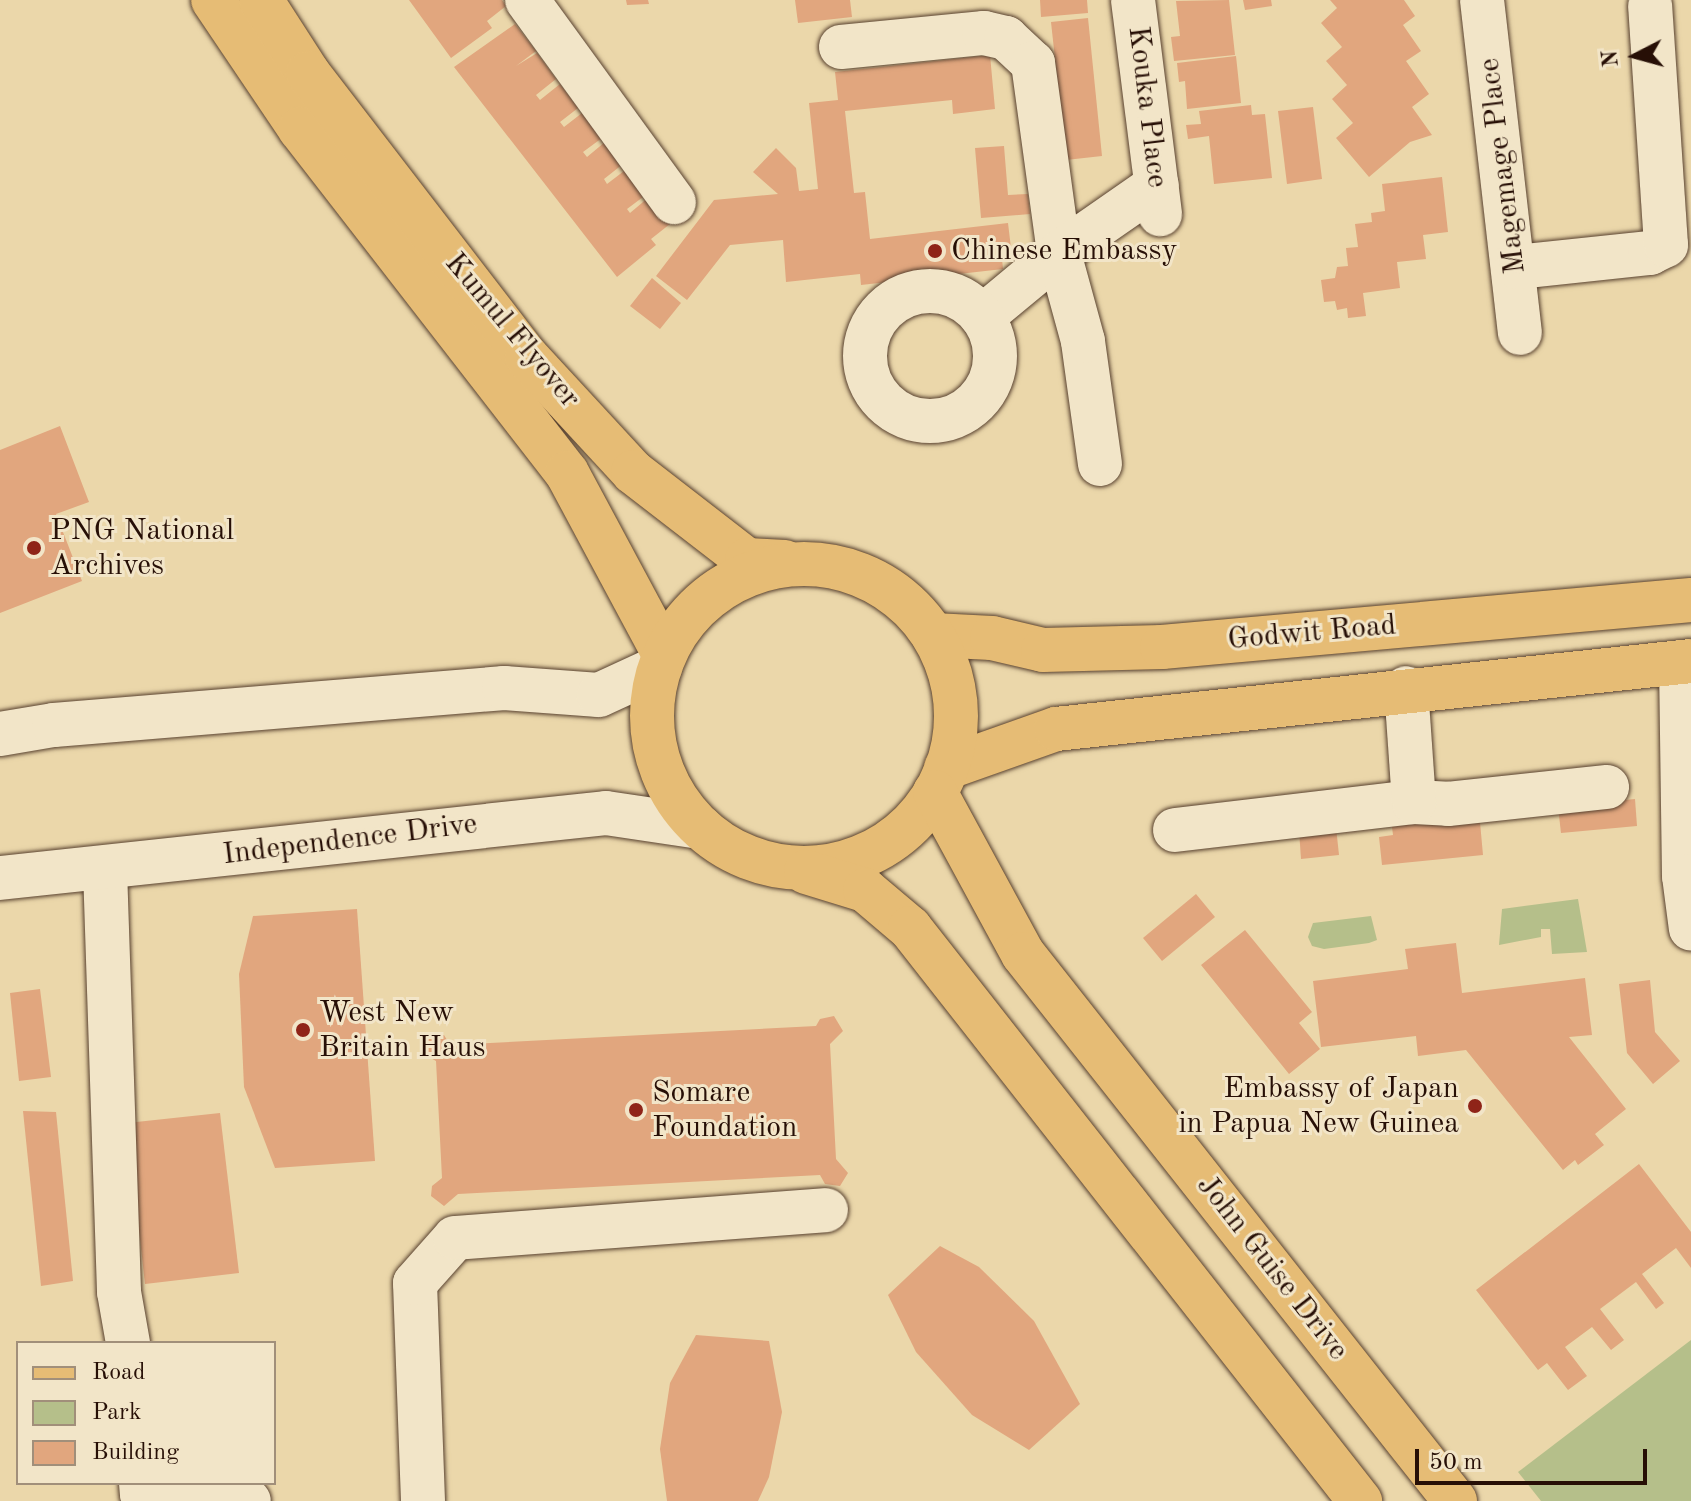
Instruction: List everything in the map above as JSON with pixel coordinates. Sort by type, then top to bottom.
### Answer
[{"type":"main road","name":"Kumul Flyover","points":[[213,0],[300,129],[567,473],[662,660]]},
{"type":"main road","name":"Kumul Flyover","points":[[261,0],[308,73],[527,357],[633,472],[747,560],[832,565]]},
{"type":"main road","points":[[793,868],[835,866],[875,851],[909,826],[941,780],[956,711],[949,672],[933,635],[889,589],[832,565],[791,563],[764,569],[715,591],[686,619],[662,660],[652,710],[656,753],[673,793],[700,827],[743,856],[865,890],[910,928],[1360,1501]]},
{"type":"main road","name":"Godwit Road","points":[[933,635],[992,638],[1043,650],[1162,647],[1691,600]]},
{"type":"main road","points":[[941,780],[1056,729],[1406,688],[1686,661]]},
{"type":"main road","name":"John Guise Drive","points":[[941,780],[1023,954],[1455,1501]]},
{"type":"street","points":[[527,0],[674,202]]},
{"type":"street","name":"Kouka Place","points":[[1059,253],[1158,199],[1133,0]]},
{"type":"street","name":"Magemage Place","points":[[1482,0],[1517,267],[1520,333]]},
{"type":"street","points":[[1517,267],[1650,253],[1666,245],[1650,6]]},
{"type":"street","points":[[841,47],[984,33],[1022,49],[1033,63],[1059,253],[1083,341],[1100,464]]},
{"type":"street","points":[[982,317],[1059,253]]},
{"type":"street","points":[[0,734],[54,725],[504,688],[599,695],[662,660]]},
{"type":"street","points":[[1686,661],[1683,862],[1691,929]]},
{"type":"street","points":[[1406,688],[1414,802]]},
{"type":"street","points":[[1175,830],[1414,802],[1448,804],[1607,787]]},
{"type":"street","name":"Independence Drive","points":[[0,878],[606,813],[700,827]]},
{"type":"street","points":[[105,869],[119,1292],[128,1341]]},
{"type":"street","points":[[423,1501],[415,1283],[455,1238],[826,1210]]},
{"type":"street","points":[[141,1485],[142,1494],[249,1501]]},
{"type":"green space","points":[[1578,899],[1587,952],[1552,954],[1550,929],[1541,929],[1541,937],[1499,945],[1502,909]]},
{"type":"green space","points":[[1371,916],[1377,940],[1369,943],[1324,949],[1312,946],[1308,937],[1313,923]]},
{"type":"green space","points":[[1691,1340],[1691,1501],[1541,1501],[1518,1472]]},
{"type":"building","points":[[409,0],[502,0],[506,6],[487,21],[492,28],[451,58]]},
{"type":"building","points":[[626,0],[648,0],[649,4],[627,5]]},
{"type":"building","points":[[795,0],[850,0],[852,17],[798,23]]},
{"type":"building","points":[[1040,0],[1087,0],[1088,13],[1041,17]]},
{"type":"building","points":[[1229,0],[1235,55],[1174,61],[1171,37],[1180,36],[1176,1]]},
{"type":"building","points":[[1243,0],[1271,0],[1272,6],[1245,10]]},
{"type":"building","points":[[1330,0],[1404,0],[1415,16],[1403,25],[1421,51],[1406,61],[1429,94],[1412,107],[1432,135],[1410,142],[1369,177],[1336,138],[1353,123],[1332,99],[1347,85],[1326,61],[1342,47],[1321,23],[1337,8]]},
{"type":"building","points":[[1088,18],[1102,156],[1066,160],[1051,22]]},
{"type":"building","points":[[515,24],[536,51],[516,66],[537,53],[556,79],[536,95],[540,100],[560,84],[578,108],[560,122],[564,127],[582,113],[602,138],[583,152],[587,157],[605,142],[623,164],[604,179],[607,184],[628,168],[647,194],[627,209],[630,213],[649,197],[670,224],[651,239],[656,245],[617,277],[454,67]]},
{"type":"building","points":[[990,55],[995,109],[953,114],[952,100],[845,111],[854,193],[865,192],[870,239],[1008,223],[1011,248],[1001,249],[1003,269],[861,285],[860,274],[786,282],[783,240],[730,245],[687,300],[656,276],[714,200],[778,194],[753,172],[776,148],[796,168],[799,191],[818,189],[809,103],[838,100],[835,72]]},
{"type":"building","points":[[1236,56],[1241,103],[1187,109],[1185,81],[1179,82],[1177,63]]},
{"type":"building","points":[[1251,105],[1252,115],[1265,114],[1272,178],[1214,184],[1209,136],[1188,139],[1186,125],[1201,124],[1199,111]]},
{"type":"building","points":[[1313,107],[1322,179],[1287,184],[1278,111]]},
{"type":"building","points":[[1004,146],[1008,195],[1028,194],[1030,214],[981,218],[975,148]]},
{"type":"building","points":[[1442,177],[1448,232],[1423,235],[1426,259],[1397,262],[1400,288],[1363,293],[1366,316],[1348,318],[1347,308],[1337,310],[1335,301],[1324,302],[1321,280],[1335,278],[1337,267],[1348,266],[1346,248],[1358,247],[1355,224],[1372,222],[1371,213],[1385,211],[1382,184]]},
{"type":"building","points":[[652,278],[681,303],[660,329],[630,306]]},
{"type":"building","name":"PNG National Archives","points":[[60,426],[89,502],[56,514],[82,581],[0,613],[0,450]]},
{"type":"building","points":[[1635,799],[1637,826],[1561,833],[1558,807]]},
{"type":"building","points":[[1479,811],[1483,855],[1382,865],[1379,837],[1393,835],[1391,819]]},
{"type":"building","points":[[1336,827],[1339,855],[1301,859],[1299,830]]},
{"type":"building","points":[[1196,894],[1215,917],[1162,961],[1143,938]]},
{"type":"building","name":"West New Britain Haus","points":[[357,909],[375,1161],[275,1168],[244,1087],[239,974],[253,916]]},
{"type":"building","points":[[1245,930],[1312,1012],[1299,1023],[1320,1049],[1289,1074],[1201,965]]},
{"type":"building","points":[[1456,943],[1462,993],[1585,978],[1592,1035],[1569,1037],[1626,1109],[1595,1134],[1604,1145],[1578,1165],[1575,1160],[1563,1170],[1466,1050],[1418,1056],[1416,1036],[1321,1047],[1313,981],[1408,969],[1405,949]]},
{"type":"building","points":[[1650,980],[1655,1032],[1680,1061],[1653,1084],[1627,1053],[1619,984]]},
{"type":"building","points":[[40,989],[51,1077],[19,1081],[10,993]]},
{"type":"building","name":"Somare Foundation","points":[[834,1016],[843,1031],[830,1044],[836,1159],[848,1173],[840,1186],[825,1184],[820,1175],[458,1194],[444,1206],[431,1196],[432,1186],[442,1178],[436,1061],[425,1055],[422,1046],[430,1035],[444,1035],[450,1045],[816,1026],[820,1019]]},
{"type":"building","points":[[23,1111],[56,1112],[73,1281],[41,1286]]},
{"type":"building","points":[[220,1113],[239,1273],[145,1284],[127,1123]]},
{"type":"building","points":[[1639,1164],[1691,1232],[1691,1268],[1676,1248],[1642,1274],[1664,1303],[1656,1309],[1636,1282],[1600,1309],[1624,1340],[1611,1350],[1592,1327],[1565,1347],[1587,1376],[1568,1390],[1547,1363],[1538,1370],[1476,1290]]},
{"type":"building","points":[[940,1246],[979,1267],[1034,1321],[1080,1404],[1029,1450],[972,1415],[916,1352],[888,1295]]},
{"type":"building","points":[[696,1335],[769,1341],[782,1412],[769,1477],[758,1501],[667,1501],[660,1449],[670,1383]]},
{"type":"place","name":"Chinese Embassy","points":[[935,251]]},
{"type":"place","name":"PNG National Archives","points":[[34,548]]},
{"type":"place","name":"West New Britain Haus","points":[[303,1030]]},
{"type":"place","name":"Embassy of Japan in Papua New Guinea","points":[[1475,1106]]},
{"type":"place","name":"Somare Foundation","points":[[636,1110]]}]
